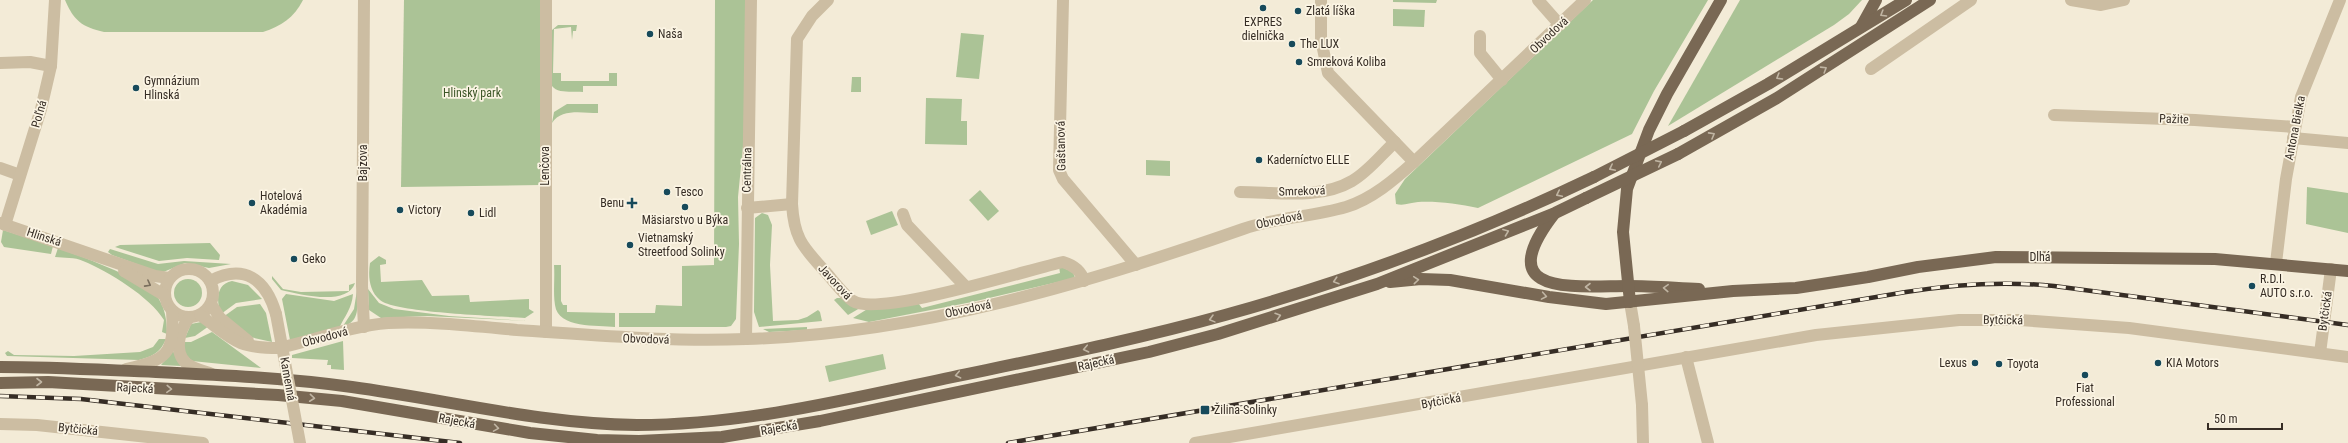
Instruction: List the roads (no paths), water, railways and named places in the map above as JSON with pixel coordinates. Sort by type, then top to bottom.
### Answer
[{"type":"main road","points":[[1630,302],[1627,286],[1624,214],[1627,188],[1635,163],[1667,94],[1721,0]]},
{"type":"main road","points":[[1860,28],[1876,0]]},
{"type":"main road","name":"Rajecká","points":[[1,364],[272,378],[349,386],[518,415],[564,421],[638,425],[720,421],[818,405],[1147,336],[1226,315],[1373,268],[1461,235],[1594,177],[1684,131],[1768,84],[1906,0]]},
{"type":"main road","points":[[1377,284],[1555,213],[1678,154],[1777,98],[1930,0]]},
{"type":"main road","points":[[1555,213],[1542,229],[1531,252],[1531,263],[1535,273],[1544,281],[1556,285],[1627,286],[1733,291]]},
{"type":"main road","name":"Dlhá","points":[[1733,291],[1796,288],[1918,267],[1996,258],[2154,257],[2276,263],[2348,271]]},
{"type":"main road","points":[[1377,284],[1421,279],[1443,279],[1578,302],[1606,304],[1733,291]]},
{"type":"main road","name":"Rajecká","points":[[0,382],[48,382],[278,394],[342,401],[479,426],[562,437],[639,441],[708,438],[763,432],[820,421],[1149,352],[1233,330],[1377,284]]},
{"type":"street","name":"Poľná","points":[[3,224],[42,105],[51,66],[55,0]]},
{"type":"street","name":"Bajzova","points":[[364,0],[362,286],[364,327]]},
{"type":"street","name":"Lenčova","points":[[546,0],[546,332]]},
{"type":"street","name":"Centrálna","points":[[746,339],[746,208],[751,0]]},
{"type":"street","name":"Javorová","points":[[828,0],[812,16],[797,39],[792,204],[794,228],[802,246],[853,301],[874,305],[892,304],[1063,262],[1072,265],[1082,274],[1084,281]]},
{"type":"street","name":"Gaštanová","points":[[1063,0],[1060,170],[1063,179],[1136,265]]},
{"type":"street","points":[[1321,0],[1321,39],[1328,73],[1414,162]]},
{"type":"street","points":[[1538,0],[1560,26]]},
{"type":"street","name":"Obvodová","points":[[195,316],[238,343],[264,348],[294,345],[364,327],[408,323],[638,339],[746,339],[809,336],[872,327],[989,304],[1084,281],[1268,221],[1348,207],[1390,183],[1560,26],[1585,0]]},
{"type":"street","points":[[1871,69],[1971,0]]},
{"type":"street","points":[[2072,0],[2101,6],[2124,0]]},
{"type":"street","name":"Antona Bielka","points":[[2276,263],[2286,179],[2301,96],[2340,0]]},
{"type":"street","points":[[1480,36],[1480,53],[1502,80]]},
{"type":"street","points":[[0,63],[30,62],[51,66]]},
{"type":"street","name":"Pažite","points":[[2054,115],[2195,120],[2294,133],[2348,143]]},
{"type":"street","name":"Smreková","points":[[1240,192],[1311,193],[1334,189],[1351,182],[1364,172],[1395,142]]},
{"type":"street","points":[[0,168],[20,174]]},
{"type":"street","points":[[746,208],[792,204]]},
{"type":"street","points":[[904,214],[907,225],[965,286]]},
{"type":"street","name":"Hlinská","points":[[3,224],[155,276],[169,278]]},
{"type":"street","name":"Hlinská","points":[[88,253],[164,295]]},
{"type":"street","points":[[118,371],[154,363],[165,355],[172,333],[172,311],[164,295],[165,286],[169,278],[182,269],[190,268],[205,274],[213,288],[211,304],[220,318],[234,331],[264,348]]},
{"type":"street","name":"Bytčická","points":[[2320,352],[2331,269]]},
{"type":"street","name":"Kamenná","points":[[210,281],[225,273],[248,275],[264,288],[270,297],[276,314],[300,443]]},
{"type":"street","points":[[1630,302],[1642,404],[1644,443]]},
{"type":"street","points":[[211,304],[182,327],[180,339],[181,357],[187,364],[215,375]]},
{"type":"street","points":[[172,311],[180,316],[195,316]]},
{"type":"street","name":"Bytčická","points":[[1195,443],[1816,335],[1897,325],[1990,319],[2129,328],[2320,352],[2348,357]]},
{"type":"street","points":[[1686,357],[1708,443]]},
{"type":"street","name":"Bytčická","points":[[0,424],[37,425],[203,443]]},
{"type":"railway","points":[[1008,443],[1906,292],[1962,285],[2035,284],[2348,325]]},
{"type":"railway","points":[[0,396],[81,399],[460,443]]},
{"type":"place","name":"EXPRES dielnička","points":[[1263,8]]},
{"type":"place","name":"Zlatá líška","points":[[1298,11]]},
{"type":"place","name":"Naša","points":[[650,34]]},
{"type":"place","name":"The LUX","points":[[1292,44]]},
{"type":"place","name":"Smreková Koliba","points":[[1299,62]]},
{"type":"place","name":"Gymnázium Hlinská","points":[[136,88]]},
{"type":"place","name":"Kaderníctvo ELLE","points":[[1259,160]]},
{"type":"place","name":"Tesco","points":[[667,192]]},
{"type":"place","name":"Hotelová Akadémia","points":[[252,203]]},
{"type":"place","name":"Benu","points":[[632,203]]},
{"type":"place","name":"Mäsiarstvo u Býka","points":[[685,207]]},
{"type":"place","name":"Victory","points":[[400,210]]},
{"type":"place","name":"Lidl","points":[[471,213]]},
{"type":"place","name":"Vietnamský Streetfood Solinky","points":[[630,245]]},
{"type":"place","name":"Geko","points":[[294,259]]},
{"type":"place","name":"R.D.I. AUTO s.r.o.","points":[[2252,286]]},
{"type":"place","name":"Lexus","points":[[1975,363]]},
{"type":"place","name":"KIA Motors","points":[[2158,363]]},
{"type":"place","name":"Toyota","points":[[1999,364]]},
{"type":"place","name":"Fiat Professional","points":[[2085,375]]},
{"type":"place","name":"Žilina-Solinky","points":[[1205,410]]},
{"type":"park label","name":"Hlinský park","points":[[472,93]]}]
